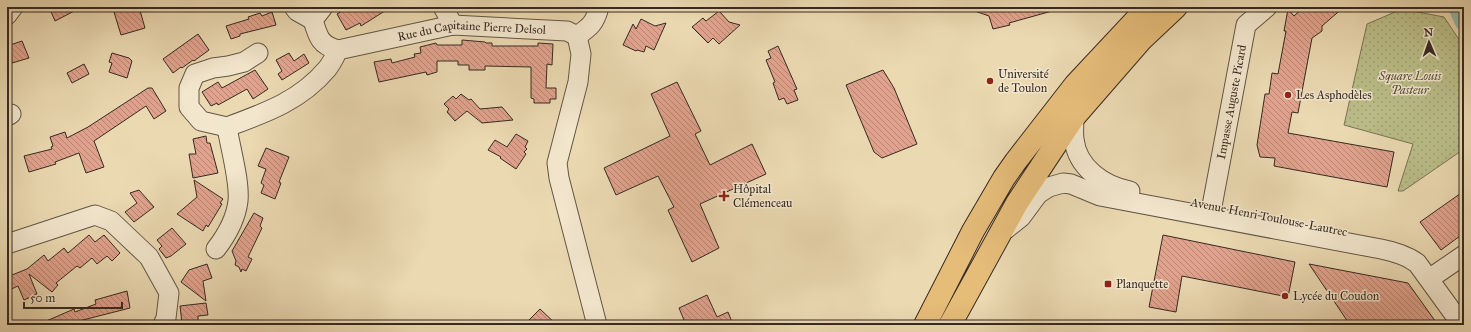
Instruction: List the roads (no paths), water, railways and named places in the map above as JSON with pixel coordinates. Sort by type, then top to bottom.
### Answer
[{"type":"main road","points":[[925,325],[974,231],[1004,178],[1075,84],[1148,7]]},
{"type":"main road","points":[[950,325],[999,235],[1042,165],[1074,117],[1141,40],[1176,7]]},
{"type":"street","points":[[7,15],[13,7]]},
{"type":"street","points":[[258,53],[244,62],[213,68],[194,74],[189,88],[189,107],[201,121],[227,127],[260,115],[287,103],[320,77],[328,68],[338,50],[327,47],[318,37],[318,14],[297,11],[294,7]]},
{"type":"street","points":[[443,7],[453,25]]},
{"type":"street","points":[[597,325],[559,178],[557,163],[578,82],[581,54],[577,36],[589,28],[596,19],[599,7]]},
{"type":"street","name":"Impasse Auguste Picard","points":[[1212,206],[1246,25],[1267,7]]},
{"type":"street","name":"Rue du Capitaine Pierre Delsol","points":[[338,50],[453,25],[567,31],[577,36]]},
{"type":"street","name":"Avenue Henri Toulouse-Lautrec","points":[[1074,117],[1075,144],[1085,167]]},
{"type":"street","points":[[216,249],[224,238],[234,216],[238,202],[237,185],[227,127]]},
{"type":"street","name":"Avenue Henri Toulouse-Lautrec","points":[[1038,132],[1107,184],[1122,190],[1382,238],[1420,251],[1430,261],[1437,280]]},
{"type":"street","name":"Avenue Henri Toulouse-Lautrec","points":[[1023,152],[1070,184],[1100,196],[1399,254],[1410,258],[1437,280]]},
{"type":"street","name":"Avenue Henri Toulouse-Lautrec","points":[[999,235],[1021,217],[1038,194],[1043,190],[1063,183],[1070,184]]},
{"type":"street","points":[[7,244],[94,215],[111,220],[149,258],[170,293],[166,318],[163,325]]},
{"type":"street","points":[[1437,280],[1464,255]]},
{"type":"street","points":[[1437,280],[1464,268]]},
{"type":"street","points":[[1437,280],[1464,309]]},
{"type":"street","points":[[1437,280],[1462,325]]},
{"type":"waterway","points":[[1455,7],[1462,23]]},
{"type":"place","name":"Université de Toulon","points":[[990,81]]},
{"type":"place","name":"Les Asphodèles","points":[[1288,95]]},
{"type":"place","name":"Hôpital Clémenceau","points":[[724,196]]},
{"type":"place","name":"Planquette","points":[[1108,284]]},
{"type":"place","name":"Lycée du Coudon","points":[[1285,296]]},
{"type":"park label","name":"Square Louis Pasteur","points":[[1410,83]]}]
